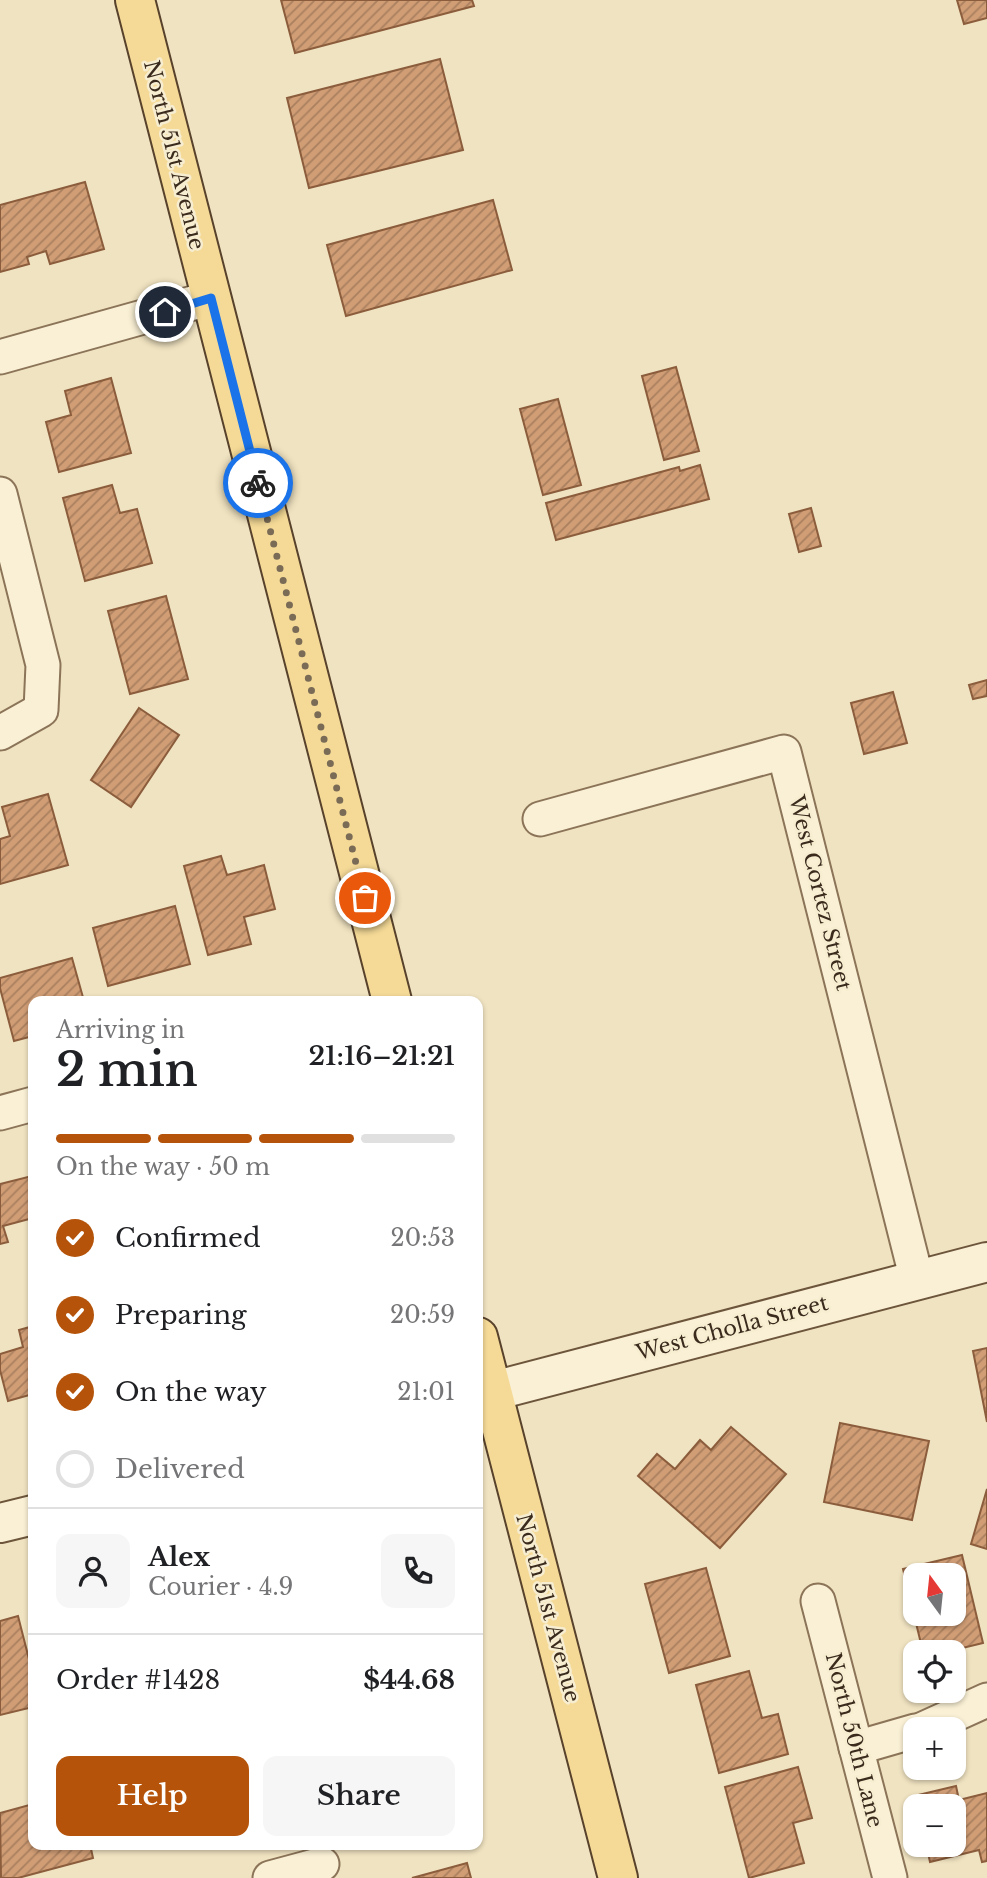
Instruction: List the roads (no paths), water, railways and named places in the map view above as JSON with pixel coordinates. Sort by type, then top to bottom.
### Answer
[{"type":"main road","name":"North 51st Avenue","points":[[135,0],[391,996]]},
{"type":"main road","name":"North 51st Avenue","points":[[485,1393],[618,1878]]},
{"type":"street","points":[[0,357],[211,298]]},
{"type":"street","points":[[0,494],[43,665],[41,710],[0,733]]},
{"type":"street","name":"West Cortez Street","points":[[540,819],[784,752],[917,1280]]},
{"type":"street","points":[[0,1113],[28,1105]]},
{"type":"street","name":"West Cholla Street","points":[[485,1393],[987,1262]]},
{"type":"street","points":[[0,1524],[28,1516]]},
{"type":"street","name":"North 50th Lane","points":[[818,1601],[890,1878]]},
{"type":"street","points":[[949,1717],[987,1700]]},
{"type":"street","points":[[856,1748],[903,1734]]},
{"type":"street","points":[[270,1878],[322,1862]]}]
